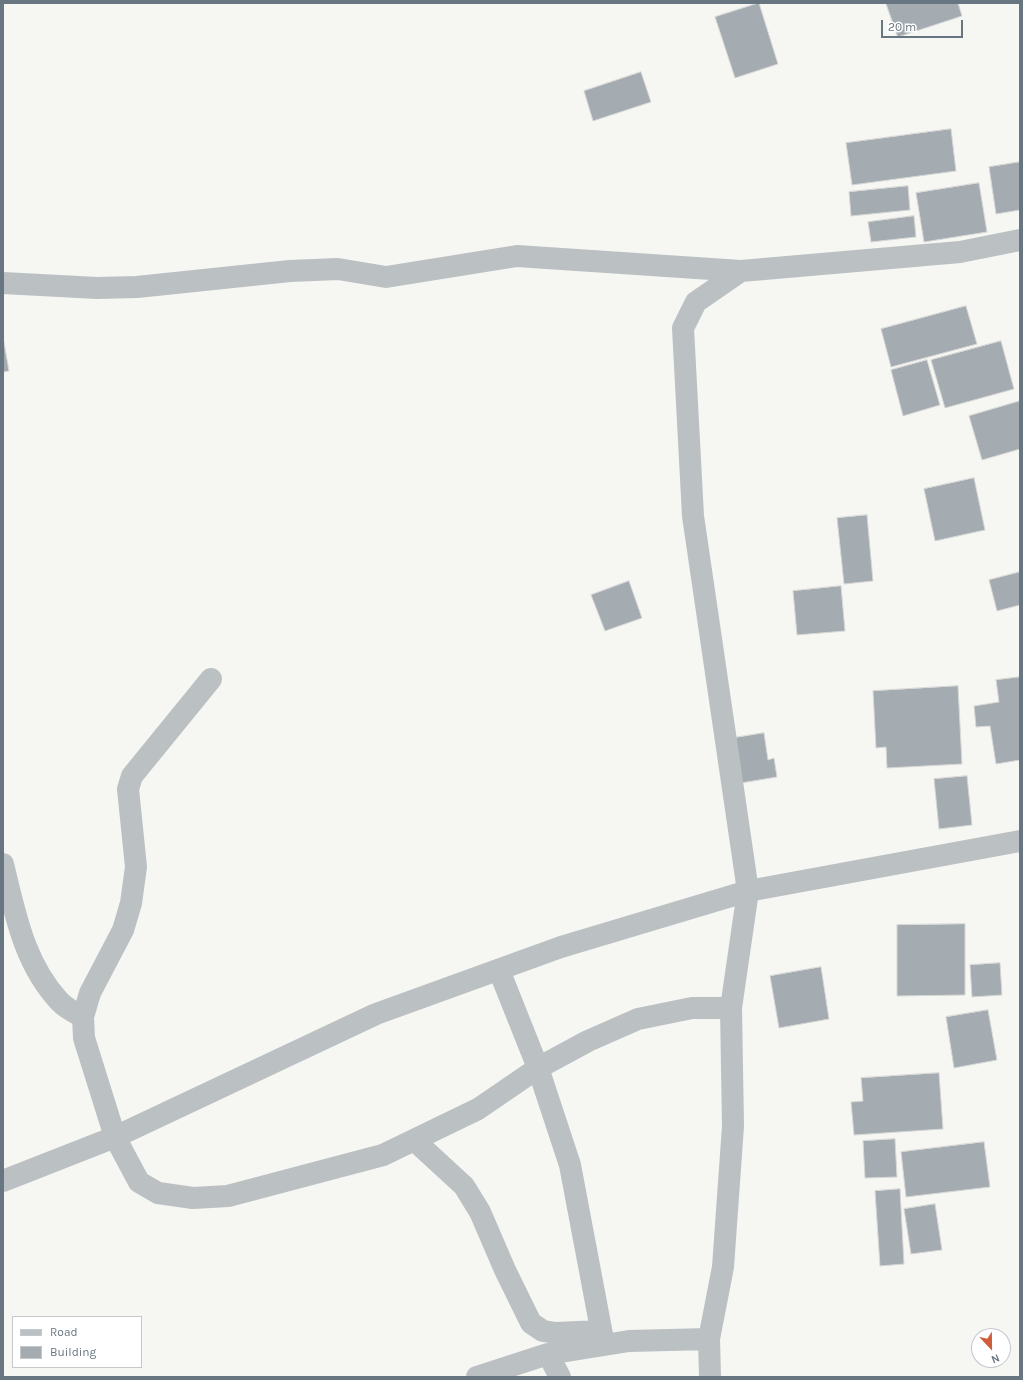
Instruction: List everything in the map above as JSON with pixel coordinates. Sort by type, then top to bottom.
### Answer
[{"type":"street","points":[[3,283],[97,288],[137,287],[290,271],[338,269],[386,276],[517,256],[741,271],[960,252],[1020,240]]},
{"type":"street","points":[[710,1377],[709,1339],[723,1267],[733,1126],[730,1008],[748,891],[693,516],[683,328],[696,302],[741,271]]},
{"type":"street","points":[[211,679],[132,776],[128,789],[136,867],[131,903],[123,930],[90,993],[82,1017],[84,1038],[115,1137],[139,1182],[158,1193],[193,1198],[228,1196],[383,1155],[478,1109],[538,1068],[588,1041],[638,1019],[692,1008],[730,1008]]},
{"type":"street","points":[[3,1181],[115,1137],[376,1014],[562,947],[748,891],[1020,841]]},
{"type":"street","points":[[3,864],[20,931],[33,965],[61,1003],[82,1017]]},
{"type":"street","points":[[499,970],[538,1068],[570,1165],[603,1338]]},
{"type":"street","points":[[414,1140],[464,1186],[480,1212],[505,1270],[531,1323],[543,1331],[629,1341],[709,1339]]},
{"type":"street","points":[[477,1377],[603,1338]]},
{"type":"street","points":[[548,1354],[560,1377]]},
{"type":"building","points":[[759,3],[778,64],[735,78],[715,17]]},
{"type":"building","points":[[886,3],[958,3],[962,16],[898,37]]},
{"type":"building","points":[[641,72],[651,102],[593,121],[584,91]]},
{"type":"building","points":[[951,129],[956,171],[852,185],[846,143]]},
{"type":"building","points":[[1020,162],[1020,210],[996,214],[989,167]]},
{"type":"building","points":[[979,183],[987,232],[924,242],[916,193]]},
{"type":"building","points":[[908,186],[910,210],[851,216],[849,192]]},
{"type":"building","points":[[914,216],[916,237],[871,242],[868,222]]},
{"type":"building","points":[[966,306],[977,344],[891,367],[881,329]]},
{"type":"building","points":[[3,337],[9,371],[3,372]]},
{"type":"building","points":[[1001,341],[1014,389],[945,408],[931,360]]},
{"type":"building","points":[[927,360],[940,405],[903,416],[891,370]]},
{"type":"building","points":[[1020,401],[1020,449],[982,460],[969,416]]},
{"type":"building","points":[[974,478],[985,530],[935,541],[924,489]]},
{"type":"building","points":[[867,515],[873,581],[844,584],[837,518]]},
{"type":"building","points":[[1020,572],[1020,605],[997,611],[989,580]]},
{"type":"building","points":[[629,581],[642,618],[605,631],[591,595]]},
{"type":"building","points":[[841,586],[845,631],[797,635],[793,591]]},
{"type":"building","points":[[1020,677],[1020,760],[996,764],[990,726],[976,727],[974,706],[999,702],[996,680]]},
{"type":"building","points":[[958,686],[962,764],[887,768],[886,747],[876,748],[873,691]]},
{"type":"building","points":[[764,733],[768,760],[774,758],[777,777],[741,783],[733,738]]},
{"type":"building","points":[[967,776],[972,825],[939,829],[934,779]]},
{"type":"building","points":[[965,924],[965,995],[897,996],[897,925]]},
{"type":"building","points":[[1000,963],[1002,995],[972,997],[970,965]]},
{"type":"building","points":[[821,967],[829,1019],[779,1028],[770,976]]},
{"type":"building","points":[[988,1010],[997,1060],[954,1068],[946,1017]]},
{"type":"building","points":[[939,1073],[943,1129],[854,1135],[851,1102],[863,1101],[861,1078]]},
{"type":"building","points":[[895,1139],[897,1177],[865,1178],[863,1141]]},
{"type":"building","points":[[984,1142],[990,1187],[906,1197],[901,1152]]},
{"type":"building","points":[[900,1189],[904,1264],[880,1266],[875,1191]]},
{"type":"building","points":[[935,1204],[942,1250],[911,1254],[904,1209]]}]
